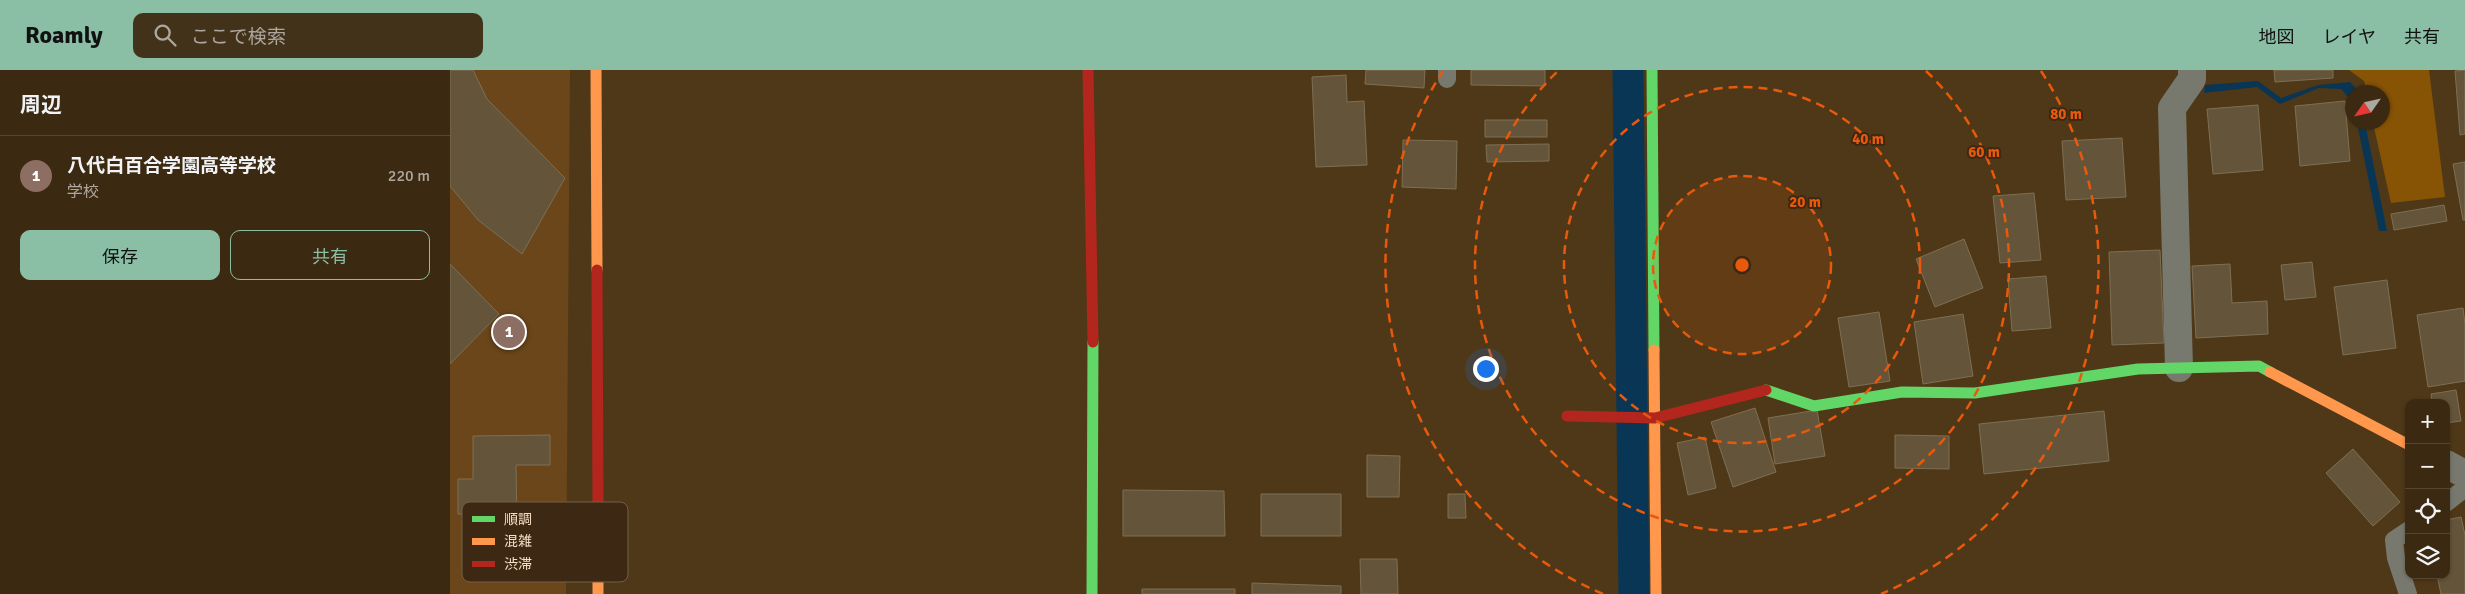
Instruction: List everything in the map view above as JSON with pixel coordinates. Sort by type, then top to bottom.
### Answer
[{"type":"street","points":[[596,70],[598,502]]},
{"type":"street","points":[[1088,70],[1094,424],[1092,594]]},
{"type":"street","points":[[1652,70],[1656,594]]},
{"type":"street","points":[[2179,368],[2172,108],[2192,79],[2192,70]]},
{"type":"street","points":[[1567,416],[1655,418],[1766,390],[1814,406],[1902,392],[1975,393],[2138,369],[2259,366],[2407,444]]},
{"type":"street","points":[[2450,466],[2465,474]]},
{"type":"lane","points":[[2450,500],[2465,488]]},
{"type":"lane","points":[[2405,533],[2394,540],[2396,558],[2408,594]]},
{"type":"shaded area","points":[[450,70],[570,70],[567,502],[462,502],[462,582],[566,582],[566,594],[450,594]]},
{"type":"shaded area","points":[[2349,70],[2429,70],[2445,197],[2391,203],[2375,130],[2390,130],[2390,85],[2365,85],[2364,81]]},
{"type":"water","points":[[2258,81],[2281,98],[2318,85],[2350,82],[2353,85],[2345,85],[2345,93],[2341,89],[2319,88],[2280,104],[2257,87],[2204,93],[2205,85]]},
{"type":"water","points":[[2358,130],[2366,130],[2387,231],[2379,231]]},
{"type":"building","points":[[450,70],[473,70],[487,99],[565,178],[522,254],[478,220],[450,186]]},
{"type":"building","points":[[1366,70],[1425,70],[1424,88],[1365,84]]},
{"type":"building","points":[[1471,70],[1545,70],[1545,86],[1471,85]]},
{"type":"building","points":[[2274,70],[2333,70],[2333,78],[2275,82]]},
{"type":"building","points":[[2465,70],[2465,134],[2460,135],[2455,71]]},
{"type":"building","points":[[1346,75],[1347,102],[1364,101],[1367,165],[1316,167],[1312,77]]},
{"type":"building","points":[[2345,101],[2345,130],[2347,130],[2350,161],[2300,166],[2295,106]]},
{"type":"building","points":[[2258,105],[2263,170],[2213,174],[2207,109]]},
{"type":"building","points":[[1485,120],[1547,120],[1547,137],[1485,137]]},
{"type":"building","points":[[2122,138],[2126,197],[2066,200],[2062,141]]},
{"type":"building","points":[[1403,140],[1457,141],[1456,189],[1402,187]]},
{"type":"building","points":[[1549,144],[1549,161],[1487,162],[1486,145]]},
{"type":"building","points":[[2465,162],[2465,220],[2463,220],[2453,164]]},
{"type":"building","points":[[2034,193],[2041,260],[2000,263],[1993,196]]},
{"type":"building","points":[[2444,205],[2447,221],[2394,230],[2391,214]]},
{"type":"building","points":[[1964,239],[1983,288],[1935,307],[1916,259]]},
{"type":"building","points":[[2160,250],[2164,343],[2112,345],[2109,252]]},
{"type":"building","points":[[2312,262],[2316,297],[2285,300],[2281,265]]},
{"type":"building","points":[[450,264],[499,314],[450,364]]},
{"type":"building","points":[[2230,264],[2232,303],[2267,301],[2268,334],[2196,338],[2192,266]]},
{"type":"building","points":[[2046,276],[2051,328],[2012,331],[2008,279]]},
{"type":"building","points":[[2387,280],[2396,348],[2343,355],[2334,287]]},
{"type":"building","points":[[2463,308],[2465,324],[2465,381],[2428,387],[2417,315]]},
{"type":"building","points":[[1879,312],[1890,381],[1849,387],[1838,318]]},
{"type":"building","points":[[1963,314],[1973,376],[1923,384],[1914,322]]},
{"type":"building","points":[[2456,390],[2461,421],[2450,422],[2450,399],[2432,399],[2431,394]]},
{"type":"building","points":[[1755,408],[1776,472],[1733,487],[1711,422]]},
{"type":"building","points":[[1817,410],[1825,456],[1775,464],[1768,418]]},
{"type":"building","points":[[2104,411],[2109,461],[1984,474],[1979,424]]},
{"type":"building","points":[[550,435],[550,465],[516,465],[517,502],[462,502],[462,514],[458,514],[458,479],[473,479],[473,436]]},
{"type":"building","points":[[1895,435],[1949,436],[1949,469],[1895,468]]},
{"type":"building","points":[[1705,437],[1716,488],[1688,495],[1677,443]]},
{"type":"building","points":[[2353,449],[2400,502],[2373,526],[2326,473]]},
{"type":"building","points":[[1367,455],[1400,456],[1399,497],[1367,497]]},
{"type":"building","points":[[1123,490],[1224,491],[1225,536],[1123,536]]},
{"type":"building","points":[[1261,494],[1341,494],[1341,536],[1261,536]]},
{"type":"building","points":[[1448,494],[1465,494],[1466,518],[1448,518]]},
{"type":"building","points":[[2461,517],[2465,535],[2465,594],[2441,594],[2438,579],[2450,579],[2450,519]]},
{"type":"building","points":[[1360,559],[1397,559],[1398,594],[1361,594]]},
{"type":"building","points":[[1252,583],[1341,586],[1341,594],[1252,594]]},
{"type":"building","points":[[1142,589],[1235,589],[1235,594],[1142,594]]},
{"type":"waterway","points":[[1628,70],[1634,594]]},
{"type":"traffic: fast","points":[[1652,70],[1654,350]]},
{"type":"traffic: fast","points":[[1092,594],[1093,342]]},
{"type":"traffic: fast","points":[[1766,390],[1814,406],[1902,392],[1975,393],[2138,369],[2259,366],[2270,372]]},
{"type":"traffic: slow","points":[[596,70],[597,270]]},
{"type":"traffic: slow","points":[[1654,350],[1656,594]]},
{"type":"traffic: slow","points":[[2270,372],[2407,444]]},
{"type":"traffic: slow","points":[[598,582],[598,594]]},
{"type":"traffic: jam","points":[[1088,70],[1093,342]]},
{"type":"traffic: jam","points":[[597,270],[598,502]]},
{"type":"traffic: jam","points":[[1567,416],[1655,418],[1766,390]]},
{"type":"place","name":"八代白百合学園高等学校","points":[[509,332]]}]
